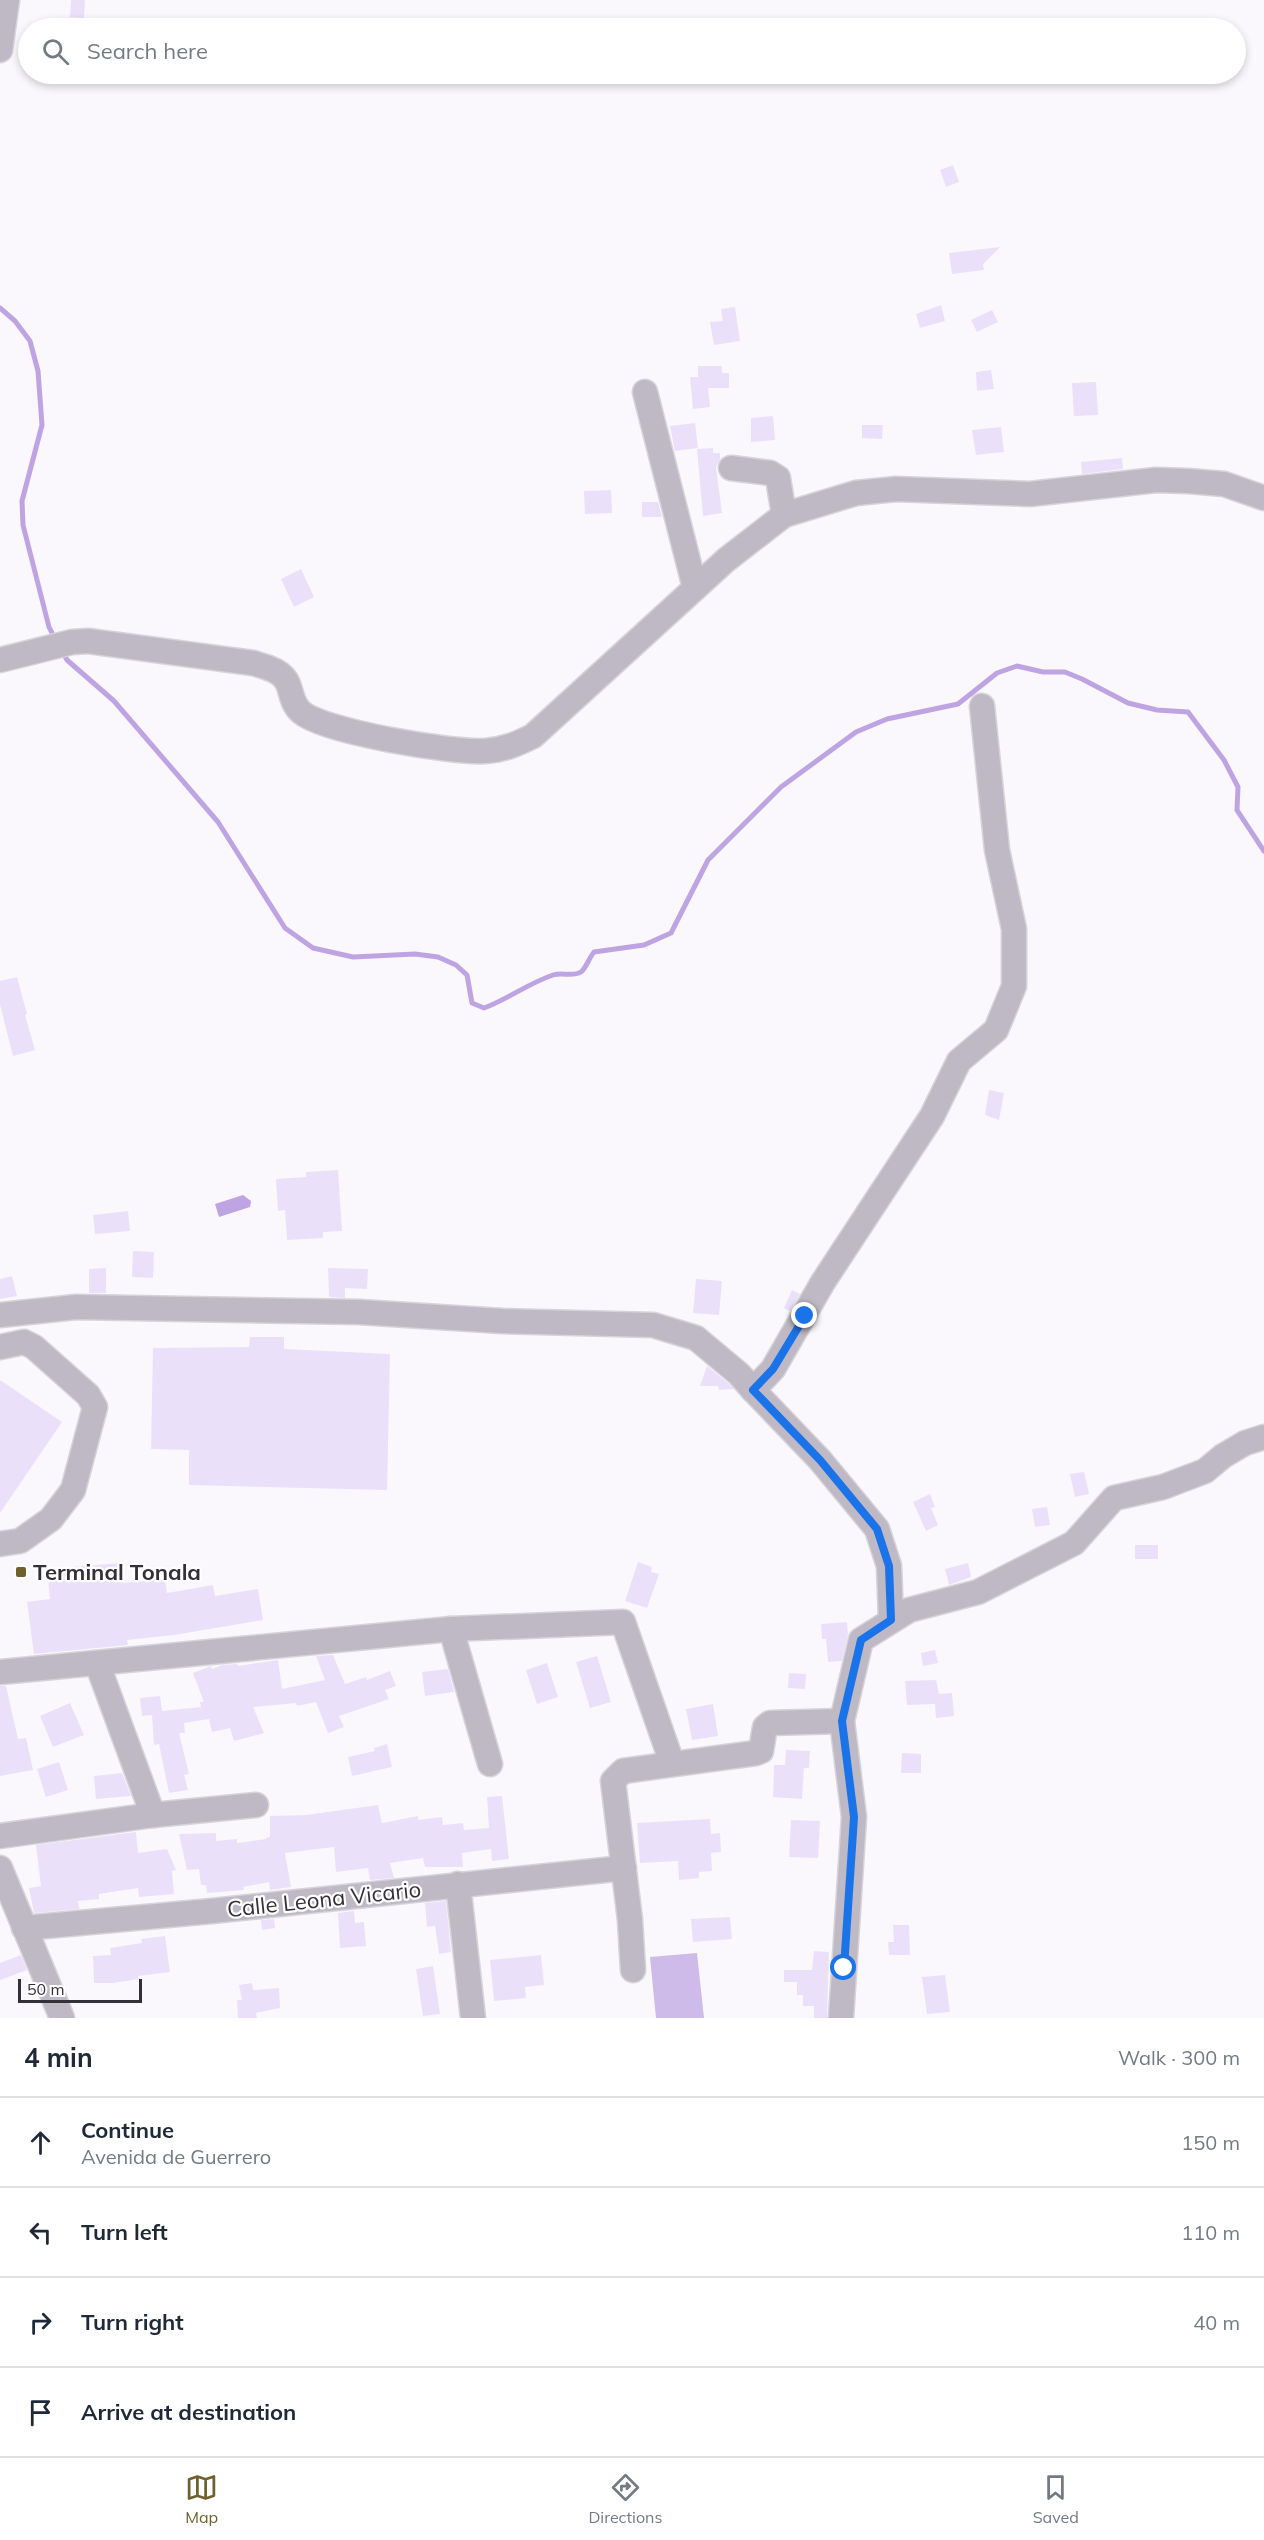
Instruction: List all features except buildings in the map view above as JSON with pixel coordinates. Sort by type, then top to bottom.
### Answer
[{"type":"street","points":[[0,50],[7,0]]},
{"type":"street","points":[[645,392],[695,588]]},
{"type":"street","points":[[732,468],[770,473],[777,478],[784,515]]},
{"type":"street","points":[[3,659],[72,642],[88,641],[254,663],[274,670],[287,681],[293,702],[302,713],[328,726],[395,741],[483,751],[507,748],[533,736],[695,588],[784,515],[856,493],[896,489],[1030,494],[1156,480],[1224,484],[1264,498]]},
{"type":"street","points":[[753,1390],[773,1369],[823,1282],[933,1116],[959,1061],[996,1030],[1014,986],[1014,929],[997,850],[982,706]]},
{"type":"street","points":[[0,1315],[76,1307],[359,1312],[502,1321],[653,1325],[696,1338],[739,1374],[827,1468],[877,1529],[889,1566],[891,1620]]},
{"type":"street","points":[[0,1347],[24,1342],[34,1347],[88,1395],[95,1407],[74,1490],[51,1519],[20,1541],[0,1544]]},
{"type":"street","points":[[841,2018],[854,1817],[842,1721],[861,1640],[909,1610],[978,1592],[1074,1543],[1114,1498],[1163,1487],[1205,1471],[1238,1447],[1264,1437]]},
{"type":"street","points":[[0,1672],[451,1629],[623,1622],[672,1763]]},
{"type":"street","points":[[451,1629],[490,1764]]},
{"type":"street","points":[[97,1663],[153,1815]]},
{"type":"street","points":[[633,1970],[613,1781],[623,1771],[756,1753],[760,1751],[765,1727],[770,1723],[842,1721]]},
{"type":"street","points":[[0,1836],[153,1815],[256,1805]]},
{"type":"street","points":[[0,1868],[62,2018]]},
{"type":"street","name":"Calle Leona Vicario","points":[[24,1928],[624,1868]]},
{"type":"street","points":[[458,1884],[473,2018]]},
{"type":"shaded area","points":[[243,1195],[251,1201],[250,1207],[219,1217],[215,1204]]},
{"type":"shaded area","points":[[697,1953],[704,2018],[656,2018],[650,1957]]},
{"type":"waterway","points":[[0,308],[15,321],[30,341],[38,371],[42,425],[22,501],[23,525],[49,627],[55,639]]},
{"type":"waterway","points":[[61,650],[67,660],[114,701],[218,822],[285,928],[313,948],[353,957],[415,954],[438,957],[456,965],[467,975],[472,1003],[484,1008],[553,975],[581,972],[594,952],[644,945],[671,933],[708,860],[781,787],[856,732],[887,719],[958,704],[997,673],[1017,666],[1043,672],[1065,672],[1128,703],[1157,710],[1188,712],[1224,760],[1238,787],[1237,810],[1264,851]]},
{"type":"place","name":"Terminal Tonala","points":[[21,1572]]},
{"type":"route","points":[[805,1316],[773,1369],[753,1390],[820,1460],[877,1529],[889,1566],[891,1620],[861,1640],[849,1682],[842,1721],[854,1817],[844,1968]]}]
